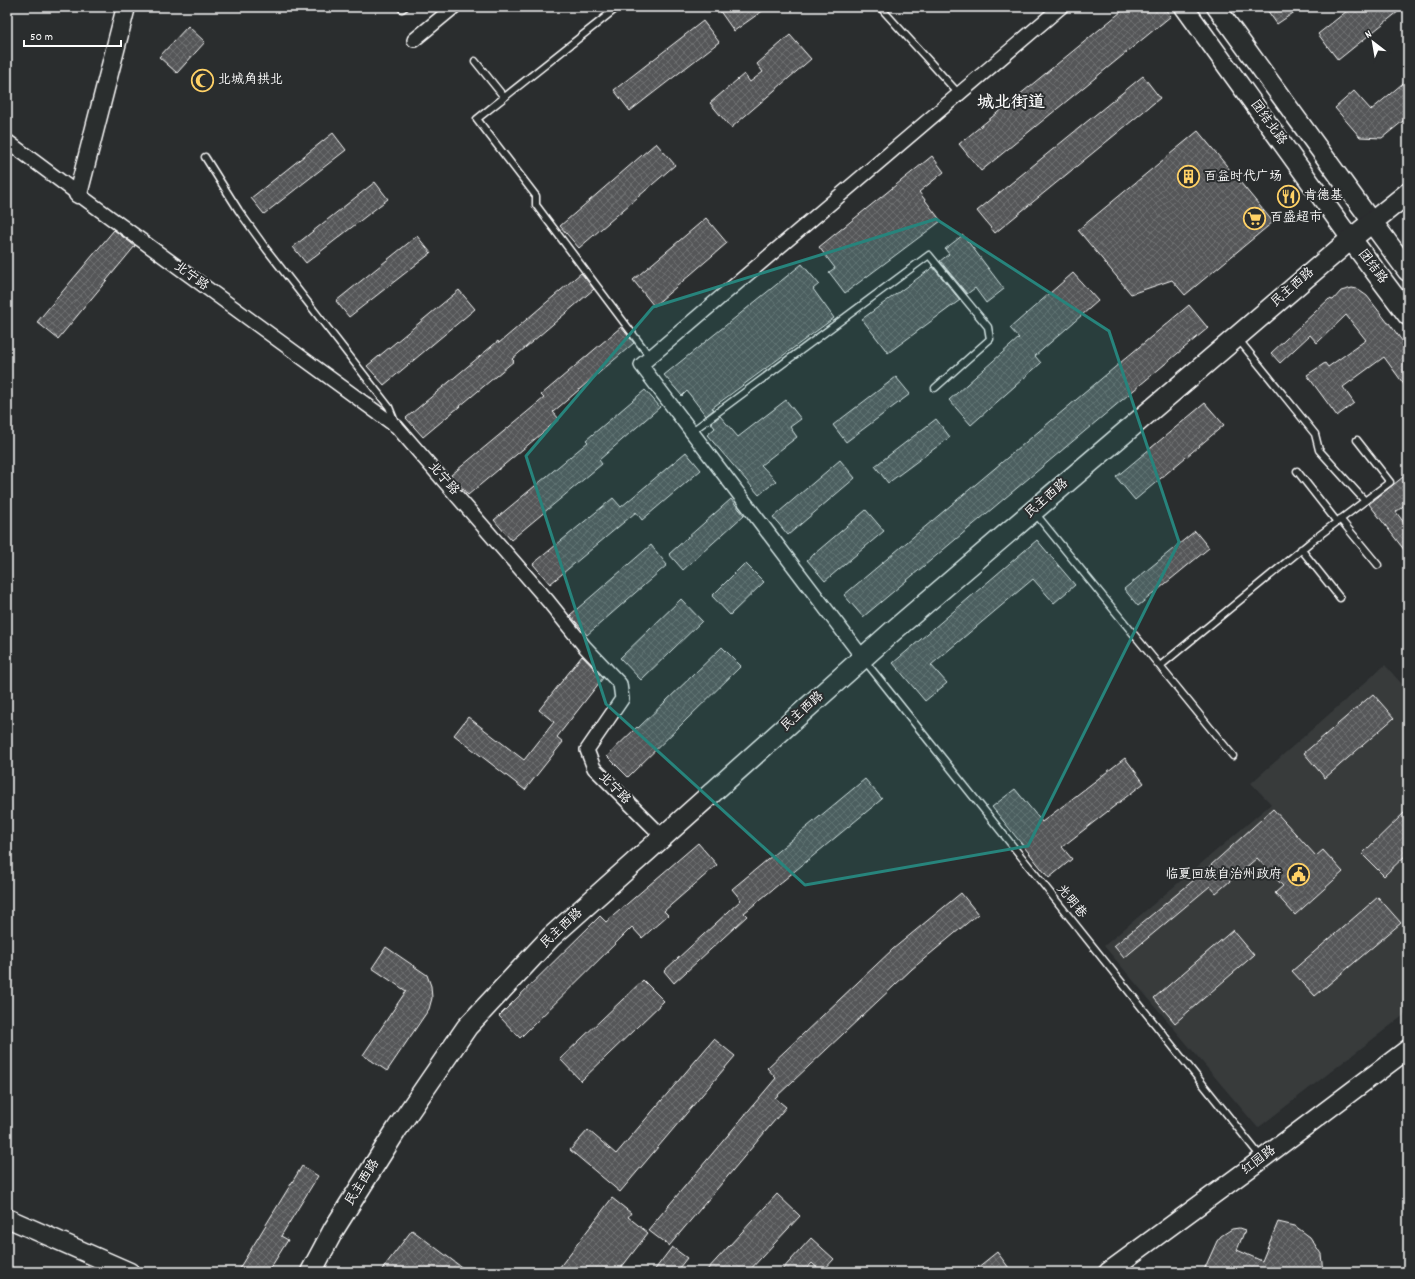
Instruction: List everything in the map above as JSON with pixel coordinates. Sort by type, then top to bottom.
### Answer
[{"type":"main road","points":[[78,194],[126,7]]},
{"type":"main road","name":"团结北路","points":[[1184,7],[1351,239]]},
{"type":"main road","name":"团结北路","points":[[1216,7],[1372,222]]},
{"type":"main road","name":"民主西路","points":[[311,1272],[334,1229],[397,1129],[467,1027],[551,936],[863,658],[1236,337],[1351,239],[1408,193]]},
{"type":"main road","name":"团结路","points":[[1372,222],[1408,271]]},
{"type":"main road","name":"团结路","points":[[1351,239],[1408,315]]},
{"type":"main road","name":"红园路","points":[[1108,1272],[1408,1049]]},
{"type":"main road","points":[[7,1218],[130,1272]]},
{"type":"street","points":[[414,40],[454,7]]},
{"type":"street","points":[[863,658],[641,365],[1061,7]]},
{"type":"street","name":"北宁路","points":[[7,141],[397,427],[548,601],[585,647],[620,684],[622,699],[587,750],[594,768],[662,837]]},
{"type":"lane","points":[[618,7],[477,119],[536,196],[536,205],[650,357]]},
{"type":"lane","points":[[880,7],[959,94]]},
{"type":"lane","points":[[475,61],[504,97]]},
{"type":"lane","points":[[205,157],[239,211],[267,250],[389,407],[397,427]]},
{"type":"lane","points":[[692,432],[929,255],[988,327],[990,339],[935,388]]},
{"type":"lane","points":[[1236,337],[1315,434],[1319,450],[1364,501]]},
{"type":"lane","points":[[1160,666],[1301,549],[1390,482],[1357,440]]},
{"type":"lane","points":[[1297,471],[1378,566]]},
{"type":"lane","points":[[1033,511],[1233,756]]},
{"type":"lane","points":[[1301,549],[1340,598]]},
{"type":"lane","name":"光明巷","points":[[863,658],[1262,1159]]},
{"type":"highlighted area","points":[[936,219],[1109,331],[1179,542],[1028,846],[805,885],[606,704],[526,456],[653,307]]},
{"type":"shaded area","name":"临夏回族自治州政府","points":[[1385,665],[1408,691],[1408,1012],[1258,1128],[1104,946],[1271,804],[1251,783]]},
{"type":"building","points":[[717,7],[768,7],[734,31]]},
{"type":"building","points":[[1127,7],[1163,7],[1171,16],[981,171],[959,144]]},
{"type":"building","points":[[1265,7],[1302,7],[1277,24]]},
{"type":"building","points":[[1352,7],[1404,7],[1338,60],[1318,34]]},
{"type":"building","points":[[703,21],[719,42],[630,111],[614,90]]},
{"type":"building","points":[[188,26],[205,42],[177,73],[159,57]]},
{"type":"building","points":[[790,35],[811,59],[731,128],[710,103],[744,74],[750,82],[763,72],[757,64]]},
{"type":"building","points":[[1143,76],[1160,98],[995,233],[977,211]]},
{"type":"building","points":[[1408,79],[1408,117],[1382,138],[1360,137],[1335,108],[1354,91],[1371,110]]},
{"type":"building","name":"百益时代广场","points":[[1198,131],[1273,222],[1185,295],[1172,280],[1131,294],[1078,230]]},
{"type":"building","points":[[333,133],[346,150],[264,214],[251,198]]},
{"type":"building","points":[[656,143],[675,165],[579,248],[560,226]]},
{"type":"building","points":[[932,156],[944,172],[919,192],[941,221],[845,293],[829,272],[835,268],[819,247]]},
{"type":"building","points":[[375,182],[388,199],[306,263],[293,247]]},
{"type":"building","points":[[706,218],[727,243],[654,306],[633,280]]},
{"type":"building","points":[[114,230],[135,246],[58,339],[37,322]]},
{"type":"building","points":[[963,235],[1004,289],[986,303],[975,288],[967,294],[940,261],[949,254],[945,249]]},
{"type":"building","points":[[417,236],[431,253],[349,317],[336,301]]},
{"type":"building","points":[[802,264],[819,284],[813,289],[834,318],[712,408],[714,409],[706,416],[687,391],[682,396],[664,375]]},
{"type":"building","points":[[933,267],[960,300],[888,353],[862,319]]},
{"type":"building","points":[[581,273],[594,289],[512,359],[514,361],[423,437],[406,418],[498,341],[499,343]]},
{"type":"building","points":[[1073,273],[1098,301],[1035,356],[1041,363],[971,425],[949,400],[1019,338],[1010,328]]},
{"type":"building","points":[[1352,288],[1357,289],[1367,296],[1408,349],[1408,390],[1384,357],[1343,387],[1354,403],[1337,416],[1307,375],[1325,363],[1328,367],[1366,340],[1346,315],[1317,343],[1310,335],[1280,363],[1271,353],[1329,299],[1333,300],[1341,291]]},
{"type":"building","points":[[459,290],[475,309],[384,385],[367,366]]},
{"type":"building","points":[[1189,305],[1208,328],[863,617],[844,595]]},
{"type":"building","points":[[621,327],[634,343],[553,412],[559,419],[468,495],[451,475],[544,398],[541,395]]},
{"type":"building","points":[[896,377],[910,394],[846,442],[833,425]]},
{"type":"building","points":[[645,390],[660,407],[599,460],[602,464],[511,540],[494,520],[588,442],[586,440]]},
{"type":"building","points":[[786,400],[801,419],[790,427],[797,437],[761,465],[776,481],[759,495],[707,435],[715,428],[711,423],[720,416],[738,437]]},
{"type":"building","points":[[1205,403],[1224,425],[1135,500],[1116,477]]},
{"type":"building","points":[[936,419],[950,437],[888,483],[875,466]]},
{"type":"building","points":[[686,452],[701,470],[642,520],[636,512],[550,584],[533,564],[613,498],[621,507]]},
{"type":"building","points":[[840,460],[855,478],[788,535],[773,517]]},
{"type":"building","points":[[1408,473],[1408,502],[1396,512],[1408,528],[1408,555],[1369,504]]},
{"type":"building","points":[[731,499],[744,515],[683,570],[669,554]]},
{"type":"building","points":[[866,510],[884,531],[825,581],[807,560]]},
{"type":"building","points":[[1195,531],[1209,548],[1138,606],[1124,589]]},
{"type":"building","points":[[1037,540],[1075,585],[1054,603],[1033,579],[931,665],[947,683],[925,701],[893,663]]},
{"type":"building","points":[[651,545],[667,565],[587,635],[570,615]]},
{"type":"building","points":[[745,563],[764,582],[730,615],[712,596]]},
{"type":"building","points":[[681,599],[702,621],[641,680],[620,658]]},
{"type":"building","points":[[722,647],[741,666],[628,777],[607,756]]},
{"type":"building","points":[[582,656],[603,678],[557,737],[563,742],[525,790],[454,735],[468,717],[524,760],[554,722],[539,710]]},
{"type":"building","points":[[1373,694],[1394,718],[1325,778],[1304,753]]},
{"type":"building","points":[[1125,758],[1144,783],[1062,847],[1072,859],[1049,878],[992,807],[1015,789],[1042,822]]},
{"type":"building","points":[[865,779],[882,799],[744,913],[747,916],[674,983],[664,971],[741,900],[732,889]]},
{"type":"building","points":[[1273,809],[1316,856],[1323,850],[1343,872],[1295,915],[1275,893],[1283,886],[1257,858],[1216,893],[1210,886],[1124,958],[1114,946],[1200,875]]},
{"type":"building","points":[[1408,809],[1408,853],[1384,876],[1362,854]]},
{"type":"building","points":[[698,843],[717,865],[664,911],[668,915],[642,938],[632,927],[520,1038],[499,1016],[600,916],[606,922]]},
{"type":"building","points":[[961,893],[978,914],[912,969],[775,1098],[786,1107],[669,1246],[648,1230],[776,1078],[767,1068],[893,949]]},
{"type":"building","points":[[1378,897],[1401,923],[1315,996],[1292,971]]},
{"type":"building","points":[[1233,930],[1254,955],[1175,1023],[1154,998]]},
{"type":"building","points":[[386,947],[427,975],[431,986],[432,998],[429,1009],[387,1071],[363,1055],[406,991],[372,968]]},
{"type":"building","points":[[643,980],[664,1001],[581,1081],[560,1059]]},
{"type":"building","points":[[714,1039],[735,1056],[620,1192],[570,1150],[588,1130],[616,1154]]},
{"type":"building","points":[[302,1166],[318,1176],[281,1236],[288,1240],[268,1272],[237,1272]]},
{"type":"building","points":[[777,1194],[800,1216],[748,1272],[705,1272]]},
{"type":"building","points":[[612,1198],[631,1213],[628,1217],[648,1233],[618,1272],[556,1272]]},
{"type":"building","points":[[1278,1222],[1295,1226],[1310,1237],[1321,1254],[1323,1272],[1203,1272],[1217,1241],[1221,1236],[1232,1229],[1239,1228],[1245,1230],[1237,1250],[1262,1261]]},
{"type":"building","points":[[412,1230],[468,1272],[380,1272]]},
{"type":"building","points":[[811,1238],[834,1259],[822,1272],[812,1263],[804,1272],[780,1272]]},
{"type":"building","points":[[672,1247],[687,1258],[676,1272],[653,1272]]},
{"type":"building","points":[[997,1252],[1012,1272],[972,1272]]},
{"type":"place","name":"北城角拱北","points":[[203,80]]},
{"type":"place","name":"百益时代广场","points":[[1189,177]]},
{"type":"place","name":"肯德基","points":[[1289,196]]},
{"type":"place","name":"百盛超市","points":[[1255,218]]},
{"type":"place","name":"临夏回族自治州政府","points":[[1298,875]]},
{"type":"district","name":"城北街道","points":[[1011,104]]}]
